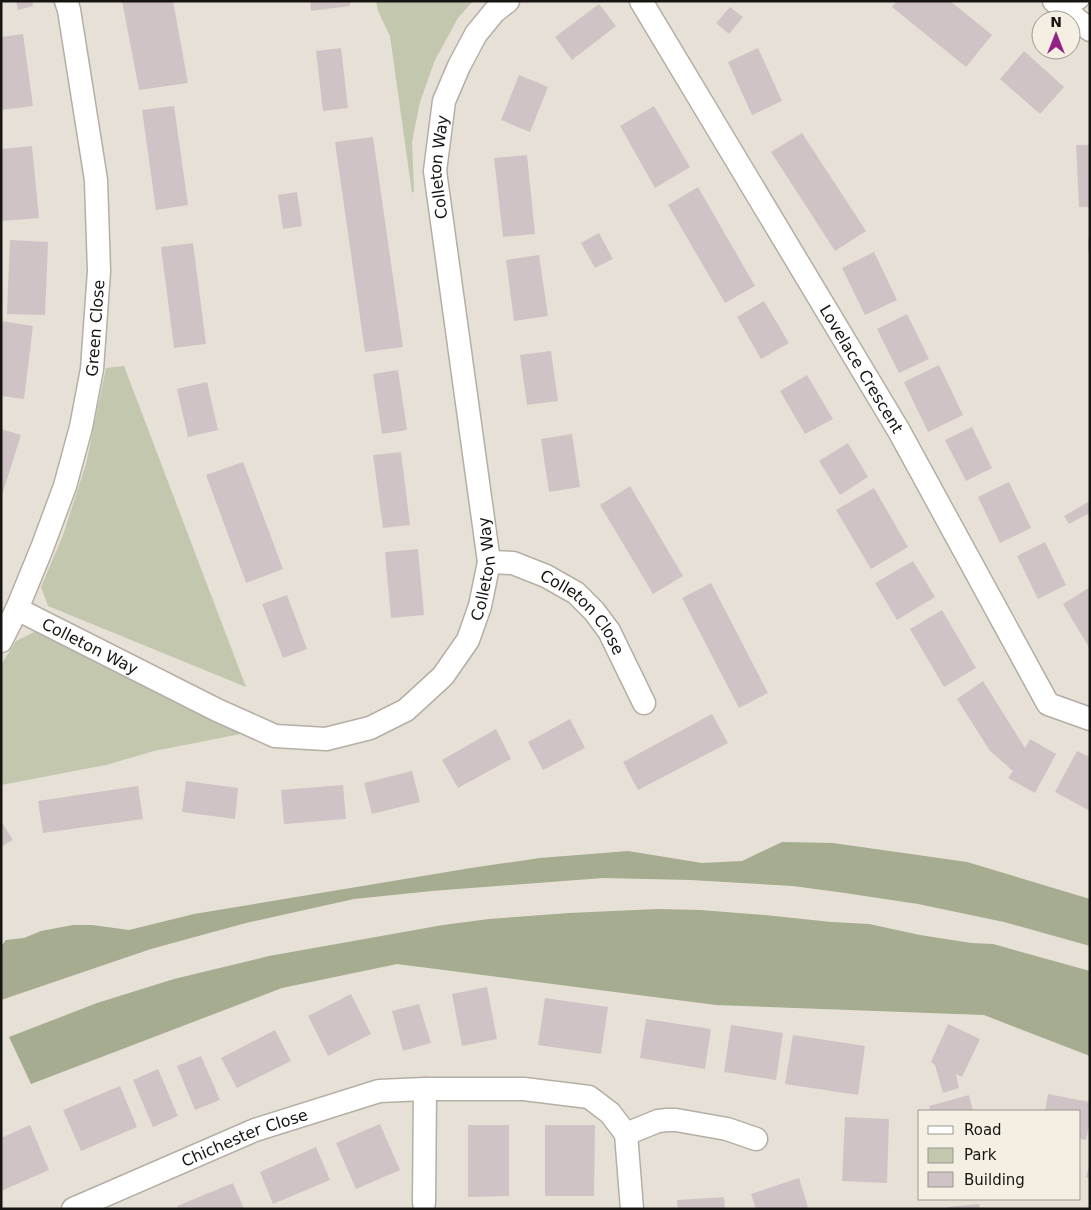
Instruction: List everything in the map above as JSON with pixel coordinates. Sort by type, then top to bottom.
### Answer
[{"type":"street","name":"Green Close","points":[[1,641],[17,609],[65,486],[81,427],[92,369],[99,271],[96,180],[66,1]]},
{"type":"street","name":"Colleton Way","points":[[17,609],[217,710],[275,736],[326,739],[370,728],[406,710],[443,676],[468,640],[480,606],[489,562],[435,171],[444,101],[459,66],[476,34],[494,12],[508,1]]},
{"type":"street","name":"Lovelace Crescent","points":[[641,1],[899,431],[1048,704],[1090,719]]},
{"type":"street","points":[[1068,5],[1090,30]]},
{"type":"street","name":"Colleton Close","points":[[489,562],[513,563],[546,576],[576,593],[594,611],[609,631],[644,702]]},
{"type":"street","points":[[424,1203],[425,1089]]},
{"type":"street","name":"Chichester Close","points":[[72,1209],[255,1130],[379,1092],[425,1089],[524,1089],[588,1097],[610,1113],[626,1134]]},
{"type":"street","points":[[632,1209],[626,1134],[658,1122],[676,1120],[727,1129],[756,1139]]},
{"type":"green space","points":[[376,1],[473,1],[458,18],[435,60],[420,102],[412,142],[414,191],[412,193],[390,36],[378,11]]},
{"type":"green space","points":[[124,366],[246,687],[48,606],[41,587],[63,535],[86,464],[106,368]]},
{"type":"green space","points":[[34,632],[48,633],[251,732],[154,751],[106,765],[1,785],[1,665],[16,641]]},
{"type":"green space","points":[[782,842],[833,843],[967,862],[1090,899],[1090,946],[1004,922],[918,904],[845,893],[793,886],[690,880],[603,878],[354,899],[246,923],[151,949],[1,1000],[1,946],[6,940],[24,938],[41,931],[73,925],[92,925],[129,930],[194,914],[540,858],[628,851],[702,863],[742,861]]},
{"type":"green space","points":[[658,909],[700,910],[869,924],[920,935],[971,943],[993,944],[1090,971],[1090,1056],[984,1015],[716,1005],[397,964],[282,988],[31,1084],[9,1037],[97,1003],[174,979],[269,956],[443,925],[489,919]]},
{"type":"building","points":[[16,1],[32,1],[33,6],[18,10]]},
{"type":"building","points":[[122,1],[173,1],[188,83],[139,90]]},
{"type":"building","points":[[310,1],[350,1],[350,6],[311,11]]},
{"type":"building","points":[[897,1],[950,1],[992,35],[966,67],[892,7]]},
{"type":"building","points":[[599,4],[616,26],[572,60],[555,37]]},
{"type":"building","points":[[730,7],[743,17],[729,34],[716,23]]},
{"type":"building","points":[[23,34],[33,106],[1,110],[1,37]]},
{"type":"building","points":[[341,48],[348,108],[323,111],[316,51]]},
{"type":"building","points":[[758,48],[782,101],[752,115],[728,62]]},
{"type":"building","points":[[1024,51],[1031,57],[1031,60],[1034,60],[1064,87],[1040,114],[1000,79]]},
{"type":"building","points":[[519,75],[548,87],[530,132],[501,120]]},
{"type":"building","points":[[174,106],[188,205],[156,210],[142,110]]},
{"type":"building","points":[[654,106],[690,167],[655,188],[620,126]]},
{"type":"building","points":[[802,133],[866,231],[835,251],[771,152]]},
{"type":"building","points":[[373,137],[403,347],[365,352],[335,142]]},
{"type":"building","points":[[1076,145],[1090,145],[1090,207],[1079,207]]},
{"type":"building","points":[[32,146],[39,218],[2,221],[1,149]]},
{"type":"building","points":[[527,155],[535,234],[503,237],[494,158]]},
{"type":"building","points":[[698,187],[755,286],[725,303],[668,205]]},
{"type":"building","points":[[297,192],[302,226],[283,229],[278,195]]},
{"type":"building","points":[[599,233],[613,259],[595,268],[581,243]]},
{"type":"building","points":[[1088,238],[1090,238],[1090,252],[1088,252]]},
{"type":"building","points":[[10,240],[48,242],[45,315],[7,314]]},
{"type":"building","points":[[193,243],[206,344],[174,348],[161,247]]},
{"type":"building","points":[[874,252],[897,300],[865,315],[842,268]]},
{"type":"building","points":[[539,255],[548,316],[514,321],[506,260]]},
{"type":"building","points":[[764,301],[789,343],[761,359],[737,317]]},
{"type":"building","points":[[907,314],[929,359],[899,373],[877,329]]},
{"type":"building","points":[[1,321],[33,326],[24,399],[1,396]]},
{"type":"building","points":[[551,351],[558,401],[527,405],[520,355]]},
{"type":"building","points":[[939,365],[963,415],[928,432],[904,382]]},
{"type":"building","points":[[398,370],[407,430],[382,434],[373,374]]},
{"type":"building","points":[[807,375],[833,419],[805,434],[780,391]]},
{"type":"building","points":[[207,382],[218,430],[188,437],[177,389]]},
{"type":"building","points":[[972,427],[992,468],[966,481],[945,440]]},
{"type":"building","points":[[1,429],[21,435],[2,495],[1,495]]},
{"type":"building","points":[[572,434],[580,487],[549,492],[541,439]]},
{"type":"building","points":[[848,443],[868,477],[840,495],[819,461]]},
{"type":"building","points":[[401,452],[410,525],[383,528],[373,455]]},
{"type":"building","points":[[243,462],[283,569],[246,583],[206,475]]},
{"type":"building","points":[[1009,482],[1031,528],[1000,543],[978,497]]},
{"type":"building","points":[[630,486],[683,576],[653,594],[600,505]]},
{"type":"building","points":[[874,488],[908,547],[871,569],[836,510]]},
{"type":"building","points":[[1090,501],[1090,513],[1069,524],[1064,516]]},
{"type":"building","points":[[1045,542],[1066,585],[1038,599],[1017,556]]},
{"type":"building","points":[[418,549],[424,615],[391,618],[385,552]]},
{"type":"building","points":[[913,561],[935,597],[897,620],[875,583]]},
{"type":"building","points":[[711,583],[768,693],[739,708],[682,598]]},
{"type":"building","points":[[1090,587],[1090,649],[1063,604]]},
{"type":"building","points":[[287,595],[307,649],[283,658],[262,604]]},
{"type":"building","points":[[942,610],[976,668],[944,687],[910,629]]},
{"type":"building","points":[[983,681],[1025,748],[1030,739],[1056,754],[1035,793],[1008,778],[1013,771],[990,751],[957,699]]},
{"type":"building","points":[[712,714],[728,743],[638,790],[623,762]]},
{"type":"building","points":[[570,719],[585,748],[543,770],[528,742]]},
{"type":"building","points":[[496,729],[511,759],[458,788],[442,760]]},
{"type":"building","points":[[1077,751],[1090,757],[1090,811],[1055,792]]},
{"type":"building","points":[[412,771],[420,802],[372,814],[364,783]]},
{"type":"building","points":[[186,781],[238,788],[235,819],[182,812]]},
{"type":"building","points":[[343,785],[346,819],[284,824],[281,790]]},
{"type":"building","points":[[138,786],[143,819],[43,833],[38,801]]},
{"type":"building","points":[[1,821],[13,840],[1,847]]},
{"type":"building","points":[[487,987],[497,1039],[462,1046],[452,994]]},
{"type":"building","points":[[351,994],[371,1034],[328,1056],[308,1016]]},
{"type":"building","points":[[545,998],[608,1007],[601,1054],[538,1045]]},
{"type":"building","points":[[419,1004],[431,1043],[403,1051],[392,1011]]},
{"type":"building","points":[[646,1019],[711,1029],[705,1069],[640,1058]]},
{"type":"building","points":[[948,1024],[980,1039],[962,1077],[956,1074],[959,1088],[943,1093],[935,1065],[931,1062]]},
{"type":"building","points":[[731,1025],[783,1033],[776,1080],[724,1072]]},
{"type":"building","points":[[275,1030],[291,1061],[237,1088],[221,1058]]},
{"type":"building","points":[[793,1035],[865,1046],[858,1095],[785,1084]]},
{"type":"building","points":[[201,1056],[220,1100],[195,1110],[177,1066]]},
{"type":"building","points":[[158,1069],[178,1116],[153,1127],[133,1080]]},
{"type":"building","points":[[120,1086],[137,1127],[81,1151],[63,1110]]},
{"type":"building","points":[[1048,1094],[1090,1102],[1090,1121],[1086,1140],[1081,1139],[1081,1110],[1045,1110]]},
{"type":"building","points":[[969,1095],[973,1110],[930,1110],[929,1106]]},
{"type":"building","points":[[845,1117],[889,1119],[887,1183],[842,1181]]},
{"type":"building","points":[[380,1124],[400,1170],[356,1189],[336,1143]]},
{"type":"building","points":[[30,1125],[49,1170],[1,1191],[1,1138]]},
{"type":"building","points":[[468,1125],[509,1125],[509,1196],[468,1197]]},
{"type":"building","points":[[545,1125],[595,1125],[594,1196],[545,1196]]},
{"type":"building","points":[[316,1147],[330,1180],[273,1204],[260,1172]]},
{"type":"building","points":[[1090,1166],[1090,1179],[1086,1177]]},
{"type":"building","points":[[799,1178],[808,1207],[803,1209],[756,1209],[751,1194]]},
{"type":"building","points":[[233,1183],[244,1209],[178,1209],[177,1206]]},
{"type":"building","points":[[724,1197],[725,1209],[678,1209],[677,1200]]},
{"type":"building","points":[[979,1204],[980,1209],[948,1209],[948,1207]]}]
